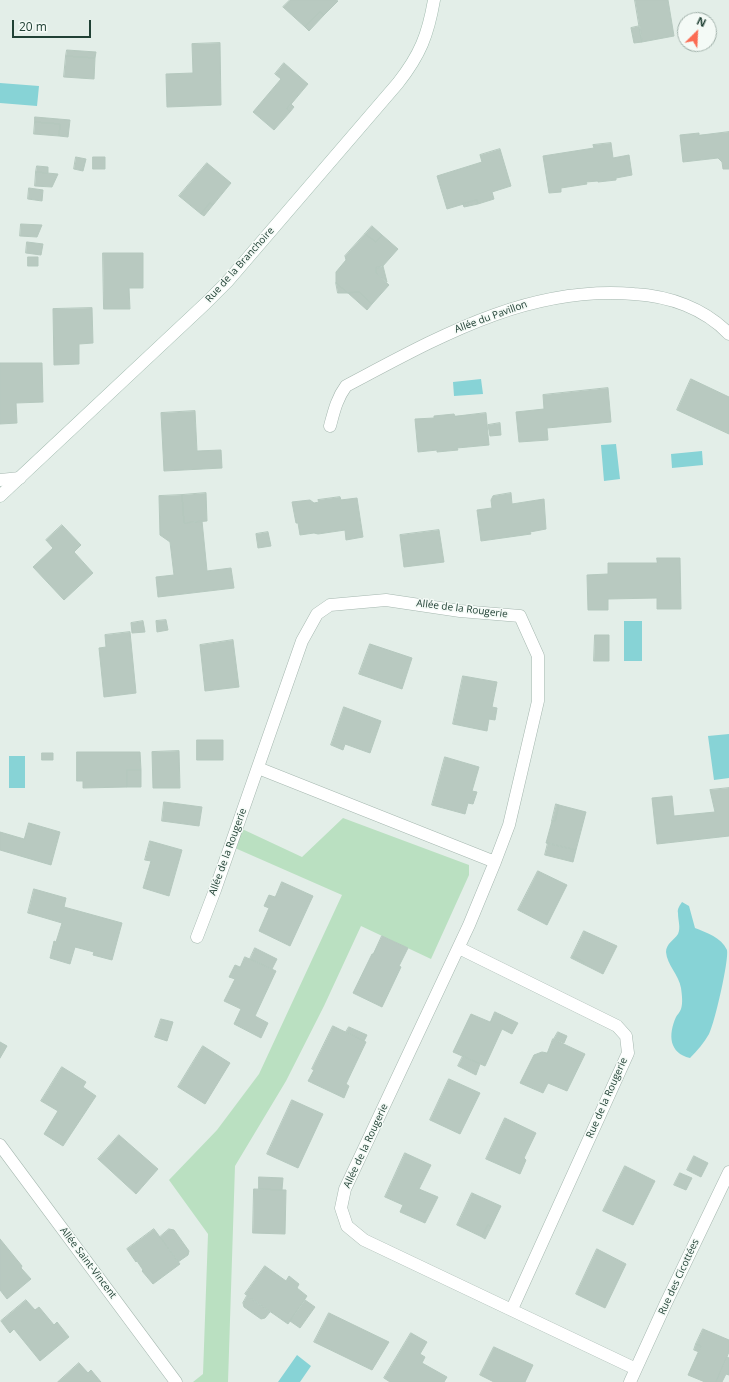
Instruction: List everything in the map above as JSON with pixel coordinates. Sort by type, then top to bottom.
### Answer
[{"type":"street","name":"Rue de la Branchoire","points":[[0,496],[206,303],[247,260],[282,216],[398,83],[413,63],[424,41],[435,0]]},
{"type":"street","name":"Allée du Pavillon","points":[[330,426],[340,394],[346,386],[450,332],[495,314],[529,303],[567,295],[595,293],[653,295],[688,306],[714,320],[729,334]]},
{"type":"street","points":[[0,480],[20,478]]},
{"type":"street","name":"Allée de la Rougerie","points":[[197,937],[302,641],[316,614],[330,605],[386,600],[460,611],[520,616],[538,656],[538,701],[508,825],[495,862],[458,948],[345,1190],[341,1208],[347,1226],[364,1240],[636,1369]]},
{"type":"street","points":[[258,768],[495,862]]},
{"type":"street","name":"Rue de la Rougerie","points":[[458,948],[617,1026],[626,1036],[628,1052],[512,1309]]},
{"type":"street","name":"Allée Saint-Vincent","points":[[0,1145],[176,1382]]},
{"type":"street","name":"Rue des Cicottées","points":[[630,1382],[729,1172]]},
{"type":"green space","points":[[343,818],[469,865],[469,875],[431,959],[361,926],[324,1006],[286,1081],[235,1166],[228,1382],[193,1382],[203,1374],[208,1234],[169,1180],[217,1130],[259,1074],[342,895],[235,848],[240,828],[302,857]]},
{"type":"water","points":[[0,83],[39,86],[37,106],[0,103]]},
{"type":"water","points":[[481,379],[483,394],[454,396],[453,382]]},
{"type":"water","points":[[616,444],[620,479],[604,481],[601,445]]},
{"type":"water","points":[[702,451],[703,465],[672,468],[671,454]]},
{"type":"water","points":[[624,621],[642,621],[642,661],[624,661]]},
{"type":"water","points":[[729,734],[729,778],[714,780],[708,736]]},
{"type":"water","points":[[9,756],[25,756],[25,788],[9,788]]},
{"type":"water","points":[[682,902],[689,906],[695,928],[717,939],[727,950],[724,978],[712,1027],[705,1041],[690,1058],[683,1056],[678,1052],[674,1048],[672,1042],[671,1037],[673,1024],[681,1009],[682,996],[680,983],[668,961],[666,952],[670,942],[679,931],[678,910]]},
{"type":"water","points":[[297,1355],[311,1366],[300,1382],[278,1382]]},
{"type":"building","points":[[290,0],[338,1],[324,15],[320,12],[305,27],[283,7]]},
{"type":"building","points":[[635,0],[668,0],[674,36],[642,42]]},
{"type":"building","points":[[320,12],[324,15],[309,31],[305,27]]},
{"type":"building","points":[[640,26],[642,42],[634,43],[631,28]]},
{"type":"building","points":[[220,43],[221,105],[167,107],[166,74],[193,73],[192,44]]},
{"type":"building","points":[[67,50],[96,52],[95,58],[66,56]]},
{"type":"building","points":[[66,56],[95,58],[94,79],[64,77]]},
{"type":"building","points":[[284,63],[308,84],[287,109],[290,112],[274,130],[253,112],[281,79],[275,74]]},
{"type":"building","points":[[291,104],[294,107],[290,112],[287,109]]},
{"type":"building","points":[[35,117],[70,120],[68,137],[59,136],[60,124],[35,122]]},
{"type":"building","points":[[35,122],[60,124],[59,136],[34,134]]},
{"type":"building","points":[[729,132],[729,169],[723,169],[722,162],[718,158],[683,162],[680,135]]},
{"type":"building","points":[[611,143],[613,158],[629,155],[632,175],[616,178],[616,180],[586,182],[587,184],[561,188],[561,192],[549,193],[543,156],[594,148],[593,145]]},
{"type":"building","points":[[500,149],[511,186],[492,192],[494,199],[478,204],[477,200],[447,209],[437,176],[482,162],[480,155]]},
{"type":"building","points":[[76,157],[86,159],[83,171],[74,169]]},
{"type":"building","points":[[93,157],[105,157],[105,169],[93,169]]},
{"type":"building","points":[[207,163],[231,183],[213,205],[210,203],[201,214],[179,196]]},
{"type":"building","points":[[37,166],[48,167],[48,173],[36,172]]},
{"type":"building","points":[[36,172],[58,174],[52,187],[35,186]]},
{"type":"building","points":[[29,188],[43,190],[42,201],[28,199]]},
{"type":"building","points":[[477,200],[478,204],[464,207],[463,204]]},
{"type":"building","points":[[210,203],[213,205],[204,216],[201,214]]},
{"type":"building","points":[[21,224],[42,225],[37,237],[20,236]]},
{"type":"building","points":[[372,226],[382,235],[376,242],[365,234]]},
{"type":"building","points":[[365,234],[376,242],[382,235],[398,249],[382,267],[376,268],[376,273],[389,285],[372,304],[359,292],[348,293],[336,283],[336,272],[346,260],[345,256]]},
{"type":"building","points":[[27,242],[43,244],[41,255],[26,253]]},
{"type":"building","points":[[103,253],[143,253],[143,288],[129,288],[130,309],[104,309]]},
{"type":"building","points":[[28,257],[38,257],[38,266],[28,266]]},
{"type":"building","points":[[383,266],[387,282],[376,273],[376,268]]},
{"type":"building","points":[[336,283],[348,293],[338,293]]},
{"type":"building","points":[[359,292],[372,304],[367,310],[348,293]]},
{"type":"building","points":[[92,308],[93,343],[79,344],[79,364],[54,365],[53,309]]},
{"type":"building","points":[[0,363],[42,363],[43,402],[16,403],[17,423],[0,424]]},
{"type":"building","points":[[691,379],[729,397],[729,434],[677,410]]},
{"type":"building","points":[[608,388],[611,422],[547,428],[548,440],[519,442],[516,412],[544,409],[543,395]]},
{"type":"building","points":[[195,411],[197,451],[221,450],[222,468],[164,471],[161,413]]},
{"type":"building","points":[[486,413],[489,445],[457,448],[458,450],[418,452],[415,419],[434,418],[434,416],[454,414],[455,416]]},
{"type":"building","points":[[500,423],[501,435],[490,436],[488,425]]},
{"type":"building","points":[[206,493],[207,521],[184,523],[182,495]]},
{"type":"building","points":[[511,493],[512,504],[544,499],[546,529],[530,532],[531,534],[481,541],[477,510],[492,508],[491,500],[493,496]]},
{"type":"building","points":[[182,495],[184,523],[202,521],[207,571],[231,568],[234,588],[158,597],[156,577],[174,575],[170,542],[160,535],[159,496]]},
{"type":"building","points":[[340,497],[341,500],[357,498],[363,537],[346,540],[345,530],[300,535],[292,502],[310,500],[314,503],[319,502],[318,500]]},
{"type":"building","points":[[62,525],[81,545],[74,552],[93,573],[64,600],[33,567],[53,548],[46,540]]},
{"type":"building","points":[[439,530],[444,562],[404,567],[400,535]]},
{"type":"building","points":[[268,532],[271,546],[258,548],[256,534]]},
{"type":"building","points":[[657,558],[680,558],[681,609],[657,609],[657,598],[608,599],[608,610],[588,610],[587,575],[608,574],[608,563],[657,563]]},
{"type":"building","points":[[166,620],[168,630],[157,632],[156,621]]},
{"type":"building","points":[[143,621],[145,632],[132,633],[131,623]]},
{"type":"building","points":[[130,632],[136,693],[104,697],[99,648],[106,647],[105,635]]},
{"type":"building","points":[[595,635],[609,635],[609,661],[594,661]]},
{"type":"building","points":[[233,640],[239,687],[205,691],[200,645]]},
{"type":"building","points":[[370,644],[412,658],[402,689],[359,674]]},
{"type":"building","points":[[463,676],[497,682],[492,707],[497,708],[495,720],[489,719],[487,731],[453,724]]},
{"type":"building","points":[[344,707],[381,721],[370,753],[345,744],[343,750],[331,745]]},
{"type":"building","points":[[197,740],[223,740],[223,760],[197,760]]},
{"type":"building","points":[[179,751],[180,788],[153,788],[152,752]]},
{"type":"building","points":[[77,752],[140,752],[141,770],[127,770],[127,787],[83,788],[83,781],[77,781]]},
{"type":"building","points":[[42,753],[53,753],[53,760],[42,760]]},
{"type":"building","points":[[445,757],[479,767],[472,791],[477,792],[473,804],[468,803],[465,814],[432,805]]},
{"type":"building","points":[[127,770],[141,770],[141,787],[127,787]]},
{"type":"building","points":[[729,788],[729,836],[657,844],[652,798],[672,796],[674,816],[715,812],[710,790]]},
{"type":"building","points":[[164,802],[202,807],[199,826],[162,821]]},
{"type":"building","points":[[556,804],[559,805],[555,821],[552,821]]},
{"type":"building","points":[[559,805],[586,812],[576,850],[546,843],[552,821],[555,821]]},
{"type":"building","points":[[29,823],[60,832],[51,865],[0,850],[0,832],[24,839]]},
{"type":"building","points":[[150,841],[182,850],[169,896],[143,888],[151,861],[145,860]]},
{"type":"building","points":[[548,843],[576,850],[573,862],[545,855]]},
{"type":"building","points":[[538,871],[567,885],[547,925],[518,910]]},
{"type":"building","points":[[282,882],[313,896],[290,946],[259,931],[269,908],[264,906],[269,895],[275,897]]},
{"type":"building","points":[[34,889],[66,898],[64,907],[122,923],[112,960],[93,955],[94,952],[75,947],[70,964],[50,958],[54,941],[56,942],[62,923],[28,913]]},
{"type":"building","points":[[584,931],[617,946],[603,974],[583,964],[584,962],[572,956]]},
{"type":"building","points":[[382,936],[408,948],[399,966],[401,967],[382,1007],[353,993]]},
{"type":"building","points":[[255,948],[277,959],[272,969],[250,959]]},
{"type":"building","points":[[572,956],[584,962],[583,964],[571,958]]},
{"type":"building","points":[[245,957],[276,971],[255,1016],[268,1023],[261,1038],[234,1024],[241,1009],[224,1001],[235,979],[229,977],[235,965],[240,967]]},
{"type":"building","points":[[495,1012],[518,1023],[512,1034],[502,1029],[485,1066],[453,1052],[471,1014],[490,1022]]},
{"type":"building","points":[[161,1019],[173,1022],[167,1041],[155,1037]]},
{"type":"building","points":[[333,1026],[366,1042],[346,1084],[349,1086],[344,1098],[308,1081],[314,1070],[312,1069]]},
{"type":"building","points":[[349,1027],[367,1035],[364,1041],[346,1032]]},
{"type":"building","points":[[558,1032],[567,1036],[564,1043],[554,1039]]},
{"type":"building","points":[[553,1039],[585,1054],[567,1091],[548,1083],[543,1093],[520,1083],[534,1055],[542,1052],[547,1053]]},
{"type":"building","points":[[0,1042],[7,1046],[0,1058]]},
{"type":"building","points":[[203,1046],[230,1063],[205,1104],[178,1087]]},
{"type":"building","points":[[463,1056],[480,1064],[476,1075],[458,1066]]},
{"type":"building","points":[[62,1067],[86,1082],[83,1087],[96,1096],[63,1146],[44,1134],[58,1111],[41,1101]]},
{"type":"building","points":[[449,1079],[480,1093],[460,1134],[430,1120]]},
{"type":"building","points":[[292,1100],[323,1114],[298,1168],[267,1154]]},
{"type":"building","points":[[505,1118],[536,1133],[524,1158],[526,1160],[520,1174],[486,1159]]},
{"type":"building","points":[[119,1135],[158,1169],[136,1194],[98,1159]]},
{"type":"building","points":[[405,1153],[431,1165],[419,1189],[438,1197],[425,1223],[400,1212],[403,1205],[385,1197]]},
{"type":"building","points":[[694,1156],[708,1163],[701,1177],[687,1170]]},
{"type":"building","points":[[625,1166],[655,1181],[633,1225],[603,1211]]},
{"type":"building","points":[[680,1173],[692,1178],[686,1190],[674,1185]]},
{"type":"building","points":[[259,1177],[283,1178],[282,1190],[259,1189]]},
{"type":"building","points":[[254,1189],[286,1190],[285,1234],[253,1233]]},
{"type":"building","points":[[472,1193],[501,1206],[491,1227],[488,1225],[482,1237],[457,1225]]},
{"type":"building","points":[[488,1225],[491,1227],[485,1239],[482,1237]]},
{"type":"building","points":[[154,1229],[180,1264],[153,1284],[127,1249]]},
{"type":"building","points":[[169,1229],[174,1230],[189,1251],[188,1255],[178,1262],[160,1237]]},
{"type":"building","points":[[0,1239],[31,1279],[7,1299],[0,1290]]},
{"type":"building","points":[[597,1249],[626,1264],[605,1308],[576,1294]]},
{"type":"building","points":[[265,1266],[286,1281],[289,1276],[299,1284],[297,1288],[307,1296],[288,1324],[245,1294]]},
{"type":"building","points":[[247,1296],[270,1312],[265,1318],[261,1319],[244,1307],[243,1303]]},
{"type":"building","points":[[26,1300],[35,1310],[39,1307],[54,1325],[57,1322],[69,1337],[40,1361],[14,1329],[10,1333],[1,1321]]},
{"type":"building","points":[[305,1300],[315,1307],[300,1328],[290,1321]]},
{"type":"building","points":[[329,1313],[389,1342],[372,1370],[314,1342]]},
{"type":"building","points":[[703,1329],[729,1340],[729,1352],[716,1382],[705,1382],[688,1375],[701,1346],[696,1344]]},
{"type":"building","points":[[411,1333],[427,1342],[420,1354],[425,1357],[422,1363],[447,1377],[444,1382],[390,1382],[384,1378]]},
{"type":"building","points":[[696,1344],[701,1346],[699,1352],[694,1350]]},
{"type":"building","points":[[494,1347],[533,1365],[525,1382],[494,1382],[480,1375]]},
{"type":"building","points":[[727,1357],[729,1358],[729,1375],[726,1374],[722,1382],[716,1382]]},
{"type":"building","points":[[79,1363],[88,1373],[91,1370],[101,1382],[58,1382]]}]
